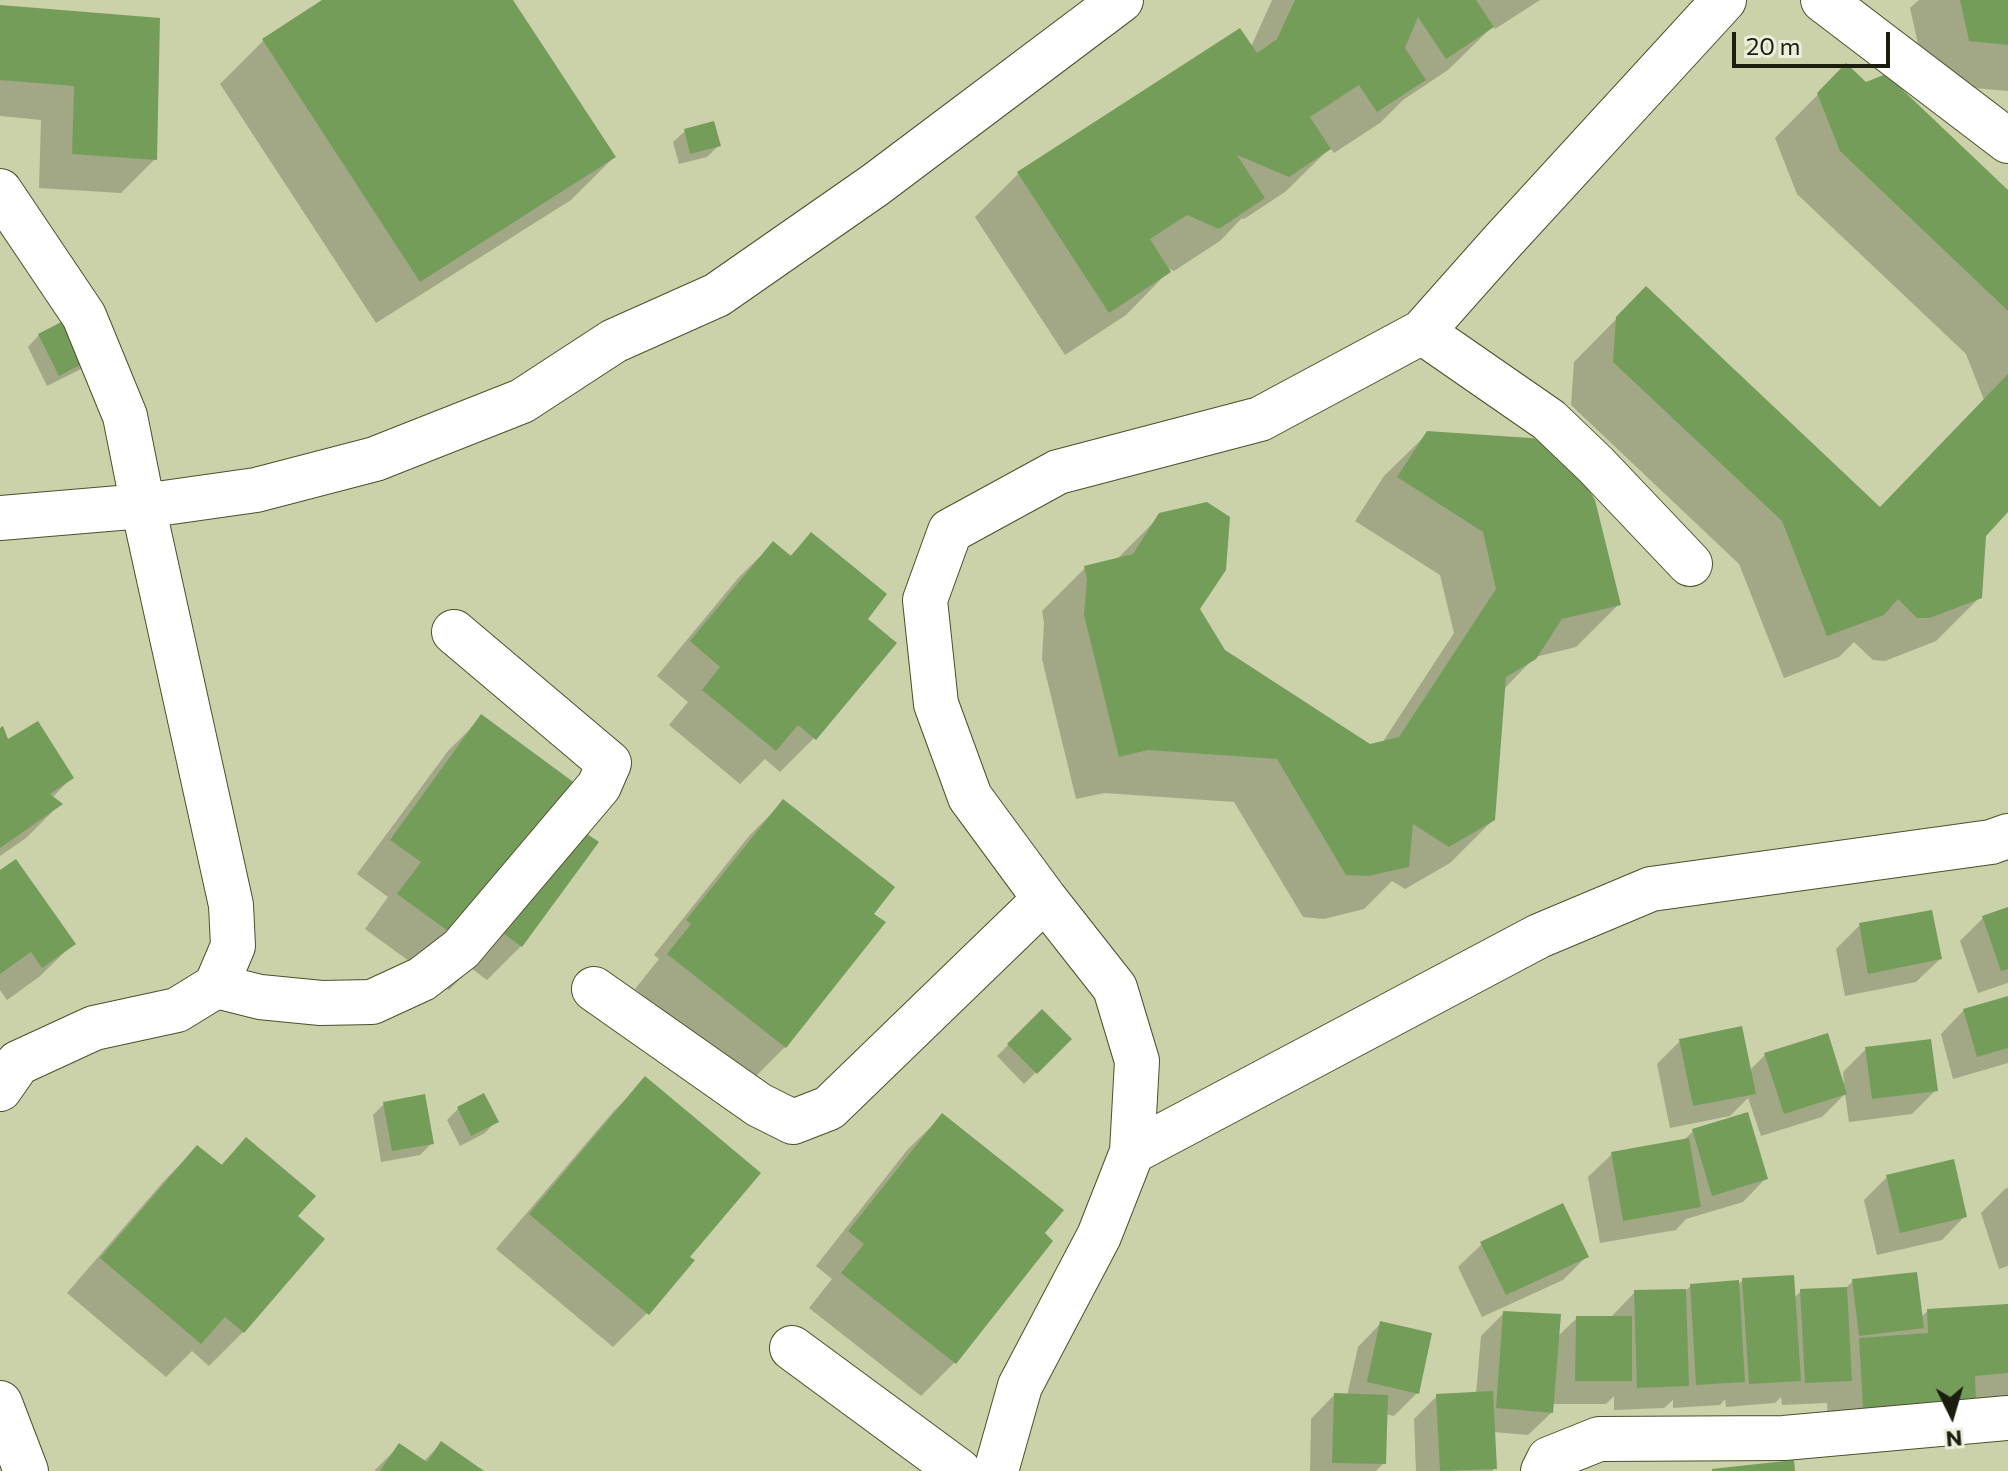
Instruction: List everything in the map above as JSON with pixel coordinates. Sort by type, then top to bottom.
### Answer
[{"type":"street","points":[[0,518],[143,506],[256,490],[375,459],[522,401],[614,341],[717,295],[875,185],[1121,0]]},
{"type":"street","points":[[996,1471],[1020,1386],[1099,1236],[1132,1152],[1137,1061],[1115,988],[970,797],[936,704],[925,600],[950,531],[1058,472],[1260,419],[1422,332],[1724,0]]},
{"type":"street","points":[[1823,0],[2008,141]]},
{"type":"street","points":[[0,191],[84,316],[125,416],[231,905],[233,946],[216,986],[177,1010],[94,1028],[18,1063],[0,1089]]},
{"type":"street","points":[[1422,332],[1549,420],[1690,564]]},
{"type":"street","points":[[216,986],[260,997],[321,1003],[372,1002],[422,979],[461,949],[599,786],[609,763],[454,632]]},
{"type":"street","points":[[1132,1152],[1539,936],[1651,889],[1991,842],[2008,836]]},
{"type":"street","points":[[594,989],[759,1105],[793,1122],[829,1108],[1045,899]]},
{"type":"street","points":[[792,1348],[959,1471]]},
{"type":"street","points":[[0,1403],[26,1471]]},
{"type":"street","points":[[1543,1471],[1549,1459],[1599,1439],[1784,1438],[2008,1418]]},
{"type":"building","points":[[322,0],[513,0],[616,157],[420,282],[262,39]]},
{"type":"building","points":[[1295,0],[1476,0],[1494,27],[1446,59],[1418,17],[1405,48],[1426,80],[1377,112],[1359,85],[1310,117],[1331,149],[1289,177],[1237,155],[1265,198],[1219,229],[1187,215],[1150,239],[1171,272],[1109,313],[1017,172],[1240,28],[1257,53],[1277,39]]},
{"type":"building","points":[[1960,0],[2008,0],[2008,45],[1969,41]]},
{"type":"building","points":[[0,5],[160,18],[157,160],[72,154],[74,86],[0,80]]},
{"type":"building","points":[[1846,63],[1866,82],[1886,74],[2008,190],[2008,311],[1840,151],[1817,93]]},
{"type":"building","points":[[714,121],[721,146],[690,154],[684,129]]},
{"type":"building","points":[[1646,286],[1880,507],[2008,374],[2008,512],[1986,536],[1982,598],[1930,618],[1917,618],[1898,599],[1884,615],[1827,636],[1782,521],[1613,362],[1616,317]]},
{"type":"building","points":[[75,315],[96,357],[59,376],[38,334]]},
{"type":"building","points":[[1427,431],[1560,440],[1595,500],[1621,605],[1562,619],[1536,659],[1506,677],[1495,820],[1449,847],[1413,824],[1409,867],[1368,876],[1346,875],[1277,759],[1148,750],[1119,757],[1084,615],[1087,579],[1084,566],[1133,554],[1159,513],[1207,502],[1230,517],[1226,570],[1200,609],[1225,650],[1370,744],[1399,737],[1496,589],[1483,532],[1397,477]]},
{"type":"building","points":[[811,532],[887,594],[868,619],[897,643],[816,740],[798,725],[776,751],[702,690],[720,667],[690,641],[773,541],[791,556]]},
{"type":"building","points":[[481,714],[591,795],[571,823],[599,842],[522,947],[503,933],[484,957],[397,894],[421,862],[390,840]]},
{"type":"building","points":[[38,721],[74,778],[50,794],[63,804],[0,848],[0,728],[3,726],[8,739]]},
{"type":"building","points":[[783,799],[895,887],[874,914],[886,922],[786,1048],[667,954],[691,924],[686,920]]},
{"type":"building","points":[[16,859],[76,944],[42,968],[31,952],[0,974],[0,870]]},
{"type":"building","points":[[2008,907],[2008,969],[2001,971],[1982,916]]},
{"type":"building","points":[[1932,910],[1942,959],[1868,974],[1859,923]]},
{"type":"building","points":[[2008,996],[2008,1048],[1977,1057],[1963,1009]]},
{"type":"building","points":[[1042,1009],[1072,1039],[1037,1074],[1007,1044]]},
{"type":"building","points":[[1742,1026],[1756,1094],[1693,1106],[1679,1039]]},
{"type":"building","points":[[1828,1033],[1847,1094],[1784,1114],[1764,1053]]},
{"type":"building","points":[[1931,1039],[1938,1091],[1872,1099],[1865,1047]]},
{"type":"building","points":[[645,1076],[761,1173],[690,1257],[695,1260],[649,1315],[529,1214]]},
{"type":"building","points":[[484,1093],[499,1122],[471,1136],[457,1107]]},
{"type":"building","points":[[425,1094],[434,1144],[392,1151],[383,1102]]},
{"type":"building","points":[[1748,1112],[1768,1179],[1712,1196],[1692,1129]]},
{"type":"building","points":[[942,1113],[1064,1210],[1045,1233],[1053,1241],[956,1364],[841,1273],[864,1244],[848,1231]]},
{"type":"building","points":[[246,1137],[316,1196],[298,1216],[325,1239],[244,1333],[225,1317],[201,1344],[100,1258],[197,1145],[222,1165]]},
{"type":"building","points":[[1689,1138],[1701,1207],[1623,1221],[1611,1152]]},
{"type":"building","points":[[1954,1159],[1967,1217],[1900,1233],[1886,1175]]},
{"type":"building","points":[[1563,1203],[1589,1257],[1506,1295],[1480,1242]]},
{"type":"building","points":[[1917,1272],[1924,1328],[1859,1336],[1852,1279]]},
{"type":"building","points":[[1794,1275],[1801,1381],[1749,1384],[1742,1278]]},
{"type":"building","points":[[1739,1280],[1745,1382],[1696,1385],[1690,1284]]},
{"type":"building","points":[[1847,1287],[1852,1381],[1805,1383],[1800,1289]]},
{"type":"building","points":[[1686,1289],[1689,1386],[1637,1388],[1634,1290]]},
{"type":"building","points":[[2008,1304],[2008,1373],[1975,1376],[1976,1400],[1863,1408],[1859,1338],[1928,1333],[1927,1309]]},
{"type":"building","points":[[1503,1311],[1561,1314],[1553,1413],[1496,1408]]},
{"type":"building","points":[[1576,1316],[1632,1316],[1632,1381],[1575,1381]]},
{"type":"building","points":[[1380,1321],[1432,1333],[1419,1394],[1367,1382]]},
{"type":"building","points":[[1493,1391],[1497,1469],[1440,1471],[1436,1394]]},
{"type":"building","points":[[1334,1393],[1388,1395],[1386,1464],[1332,1463]]},
{"type":"building","points":[[441,1441],[484,1471],[380,1471],[399,1443],[427,1462]]},
{"type":"building","points":[[1794,1460],[1795,1471],[1712,1471],[1712,1469]]}]
